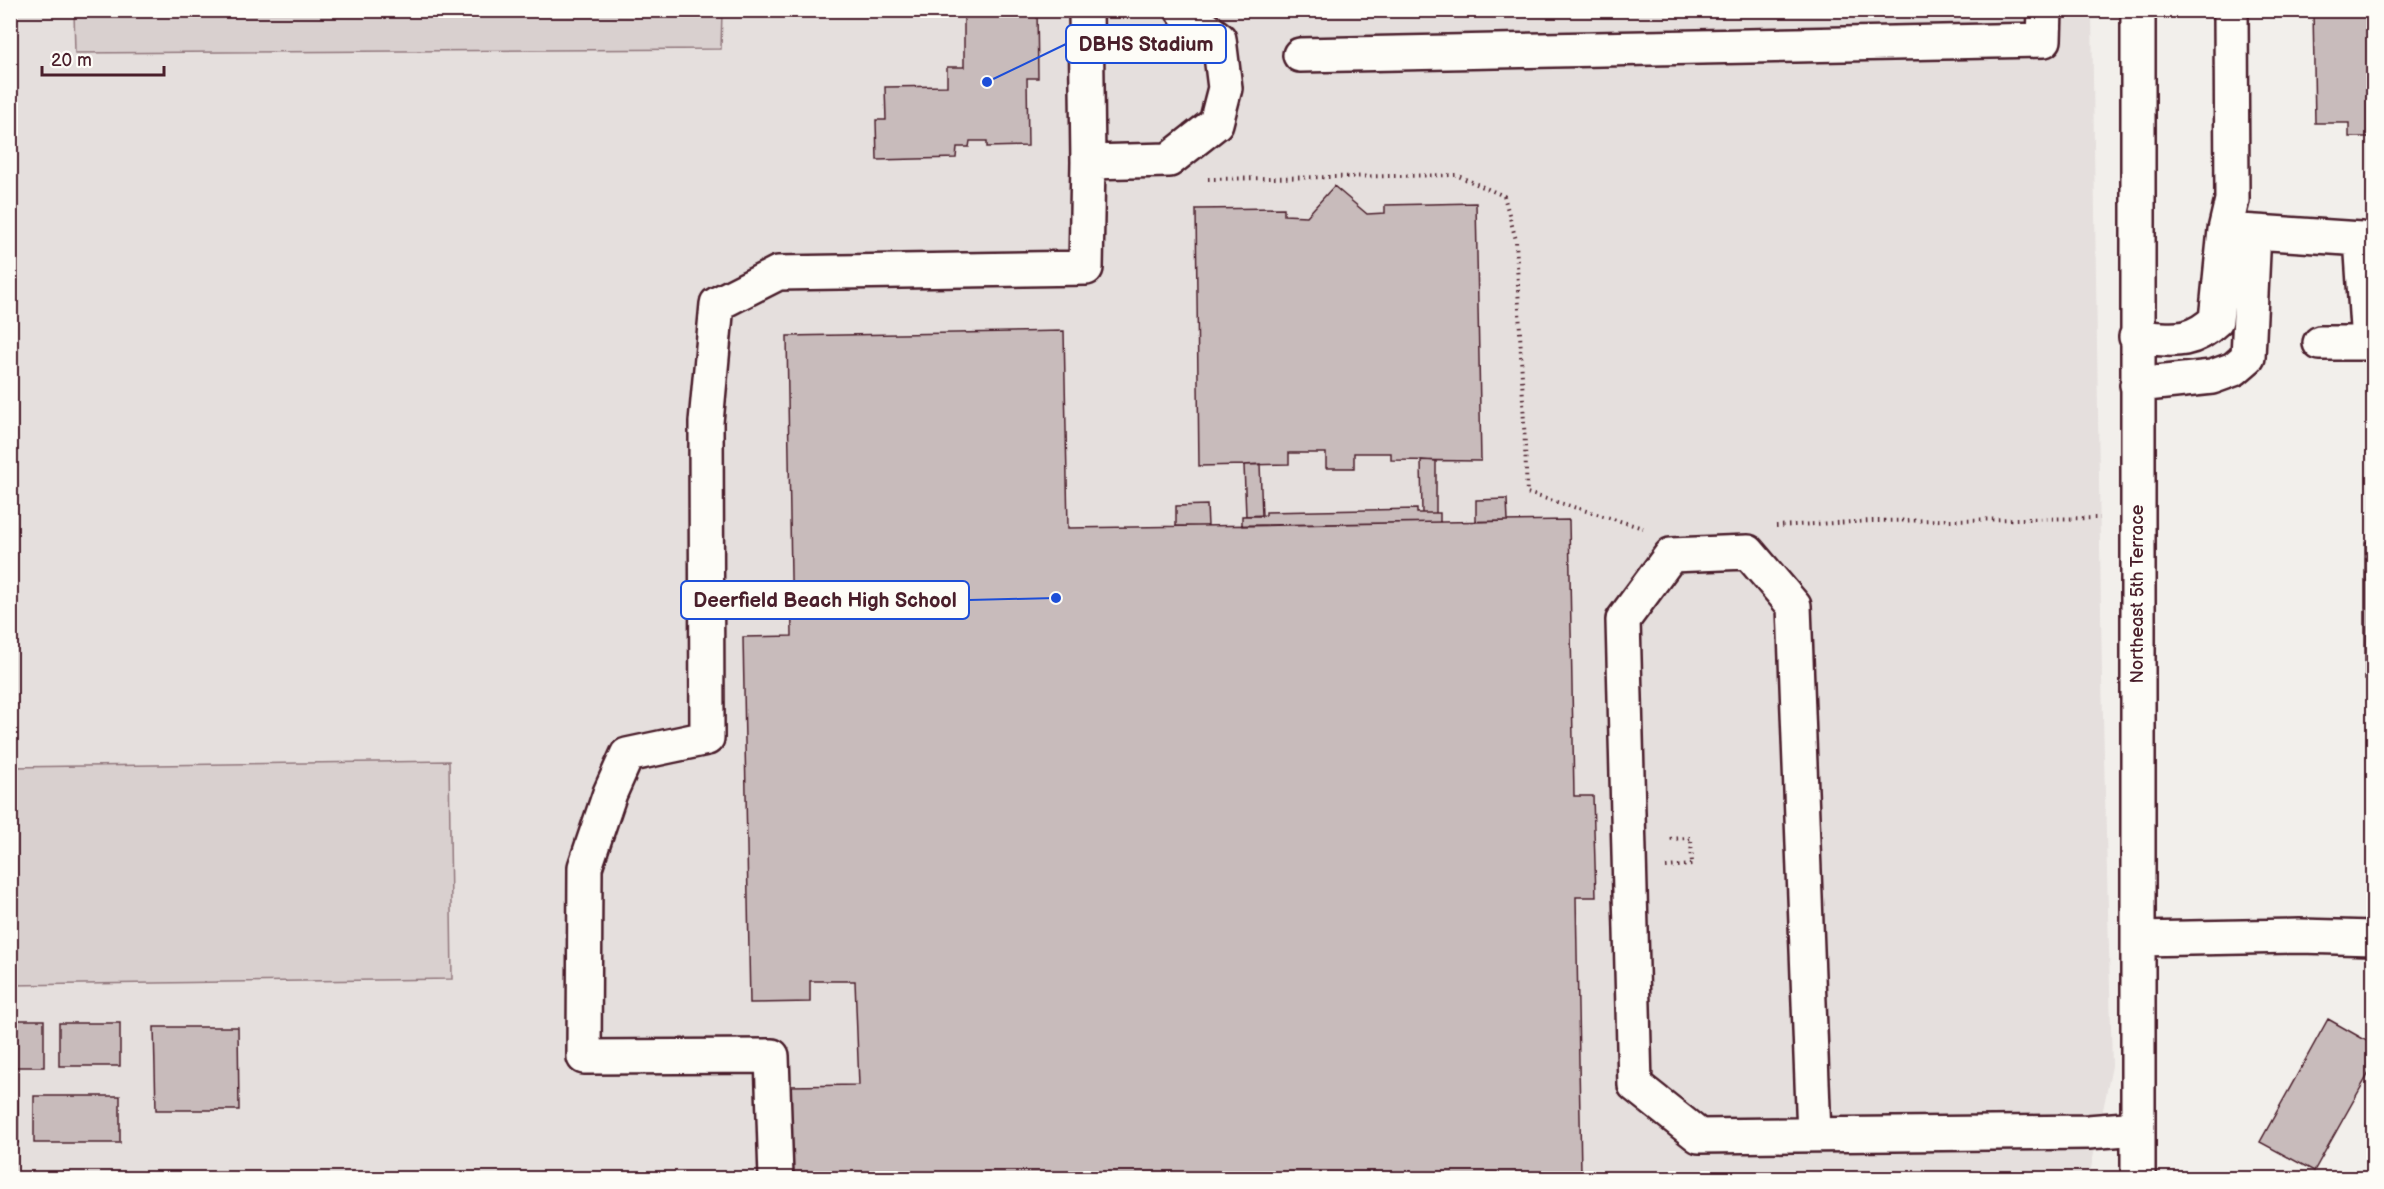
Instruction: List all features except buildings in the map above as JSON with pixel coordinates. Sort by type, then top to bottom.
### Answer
[{"type":"street","points":[[776,1179],[772,1056],[584,1057],[585,867],[610,793],[627,755],[707,738],[706,422],[717,304],[778,273],[1086,268],[1088,162],[1086,10]]},
{"type":"street","points":[[1088,162],[1169,160],[1216,123],[1225,88],[1219,39],[1182,10]]},
{"type":"street","points":[[1300,55],[2044,40],[2045,10]]},
{"type":"street","name":"Northeast 5th Terrace","points":[[2138,10],[2136,337],[2138,1179]]},
{"type":"street","points":[[2137,385],[2212,377],[2234,369],[2248,357],[2239,231],[2232,200],[2231,10]]},
{"type":"street","points":[[2136,337],[2180,339],[2203,333],[2216,320],[2239,231]]},
{"type":"street","points":[[2239,231],[2361,239],[2368,343],[2320,343]]},
{"type":"street","points":[[1814,1135],[1794,606],[1748,552],[1671,555],[1623,620],[1635,1085],[1699,1136],[1814,1135],[2088,1132],[2138,1128]]},
{"type":"street","points":[[2138,939],[2300,936],[2373,938]]},
{"type":"path","points":[[1201,179],[1456,175],[1504,196],[1516,240],[1527,493],[1647,529]]},
{"type":"path","points":[[1770,526],[1874,521],[2100,518]]},
{"type":"shaded area","points":[[10,11],[2092,11],[2102,678],[2112,1066],[2089,1178],[11,1178]]},
{"type":"shaded area","points":[[74,11],[722,11],[721,49],[75,53]]},
{"type":"shaded area","points":[[449,761],[452,979],[11,985],[11,767]]},
{"type":"place","name":"DBHS Stadium","points":[[987,82]]},
{"type":"place","name":"Deerfield Beach High School","points":[[1056,598]]}]
